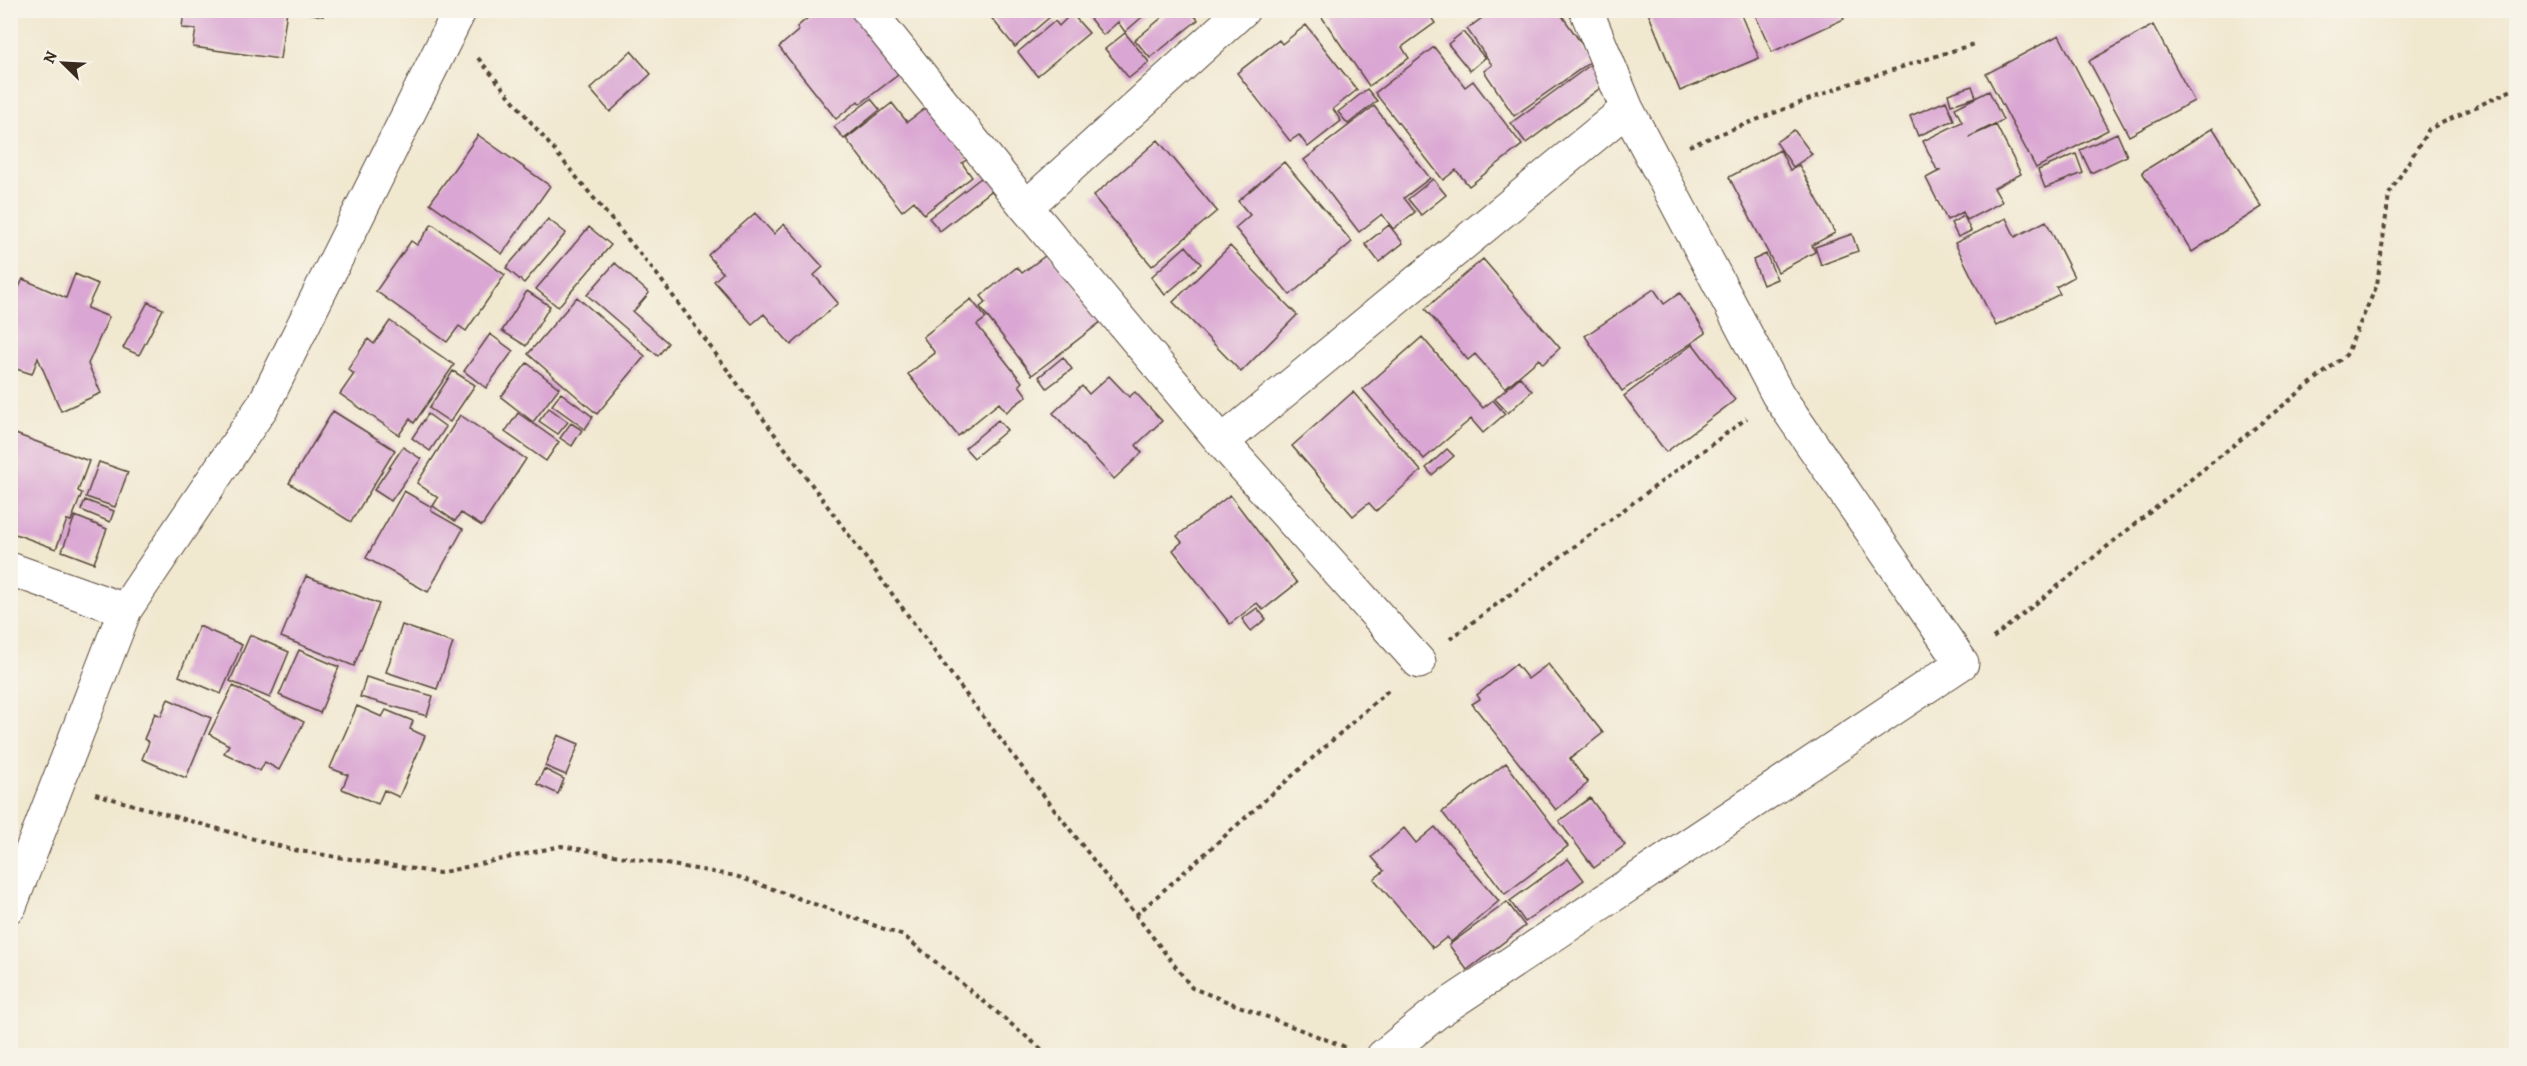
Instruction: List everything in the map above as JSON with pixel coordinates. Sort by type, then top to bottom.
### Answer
[{"type":"street","points":[[868,10],[1026,207],[1222,442],[1419,662]]},
{"type":"street","points":[[1026,207],[1243,10]]},
{"type":"street","points":[[1370,1053],[1436,1013],[1962,663],[1778,395],[1627,109],[1586,10]]},
{"type":"street","points":[[10,906],[125,610],[264,404],[456,19]]},
{"type":"street","points":[[1222,442],[1627,109]]},
{"type":"street","points":[[10,569],[125,610]]},
{"type":"path","points":[[2514,10],[2517,15]]},
{"type":"path","points":[[456,19],[659,277],[968,697],[1192,988],[1370,1053]]},
{"type":"path","points":[[1654,159],[1850,84],[1977,43]]},
{"type":"path","points":[[1962,663],[2346,355],[2378,285],[2389,194],[2429,129],[2517,88]]},
{"type":"path","points":[[57,784],[293,850],[440,873],[561,846],[736,876],[904,936],[1050,1056]]},
{"type":"building","points":[[184,10],[287,10],[280,59],[193,47],[196,29],[182,28]]},
{"type":"building","points":[[294,10],[324,10],[323,16]]},
{"type":"building","points":[[817,10],[856,10],[903,71],[860,104],[858,101],[836,119],[779,47]]},
{"type":"building","points":[[985,10],[1058,10],[1015,47]]},
{"type":"building","points":[[1061,10],[1076,10],[1072,14],[1089,33],[1037,76],[1018,52],[1055,21],[1059,26],[1067,18]]},
{"type":"building","points":[[1083,10],[1150,10],[1125,32],[1118,22],[1103,35]]},
{"type":"building","points":[[1171,10],[1190,10],[1198,20],[1150,58],[1135,40]]},
{"type":"building","points":[[1317,10],[1426,10],[1435,23],[1402,47],[1409,58],[1369,86]]},
{"type":"building","points":[[1437,10],[1451,10],[1442,17]]},
{"type":"building","points":[[1493,10],[1558,10],[1593,60],[1514,116],[1484,71],[1492,65],[1467,29]]},
{"type":"building","points":[[1647,10],[1739,10],[1759,58],[1680,91]]},
{"type":"building","points":[[1753,10],[1840,10],[1844,19],[1772,52]]},
{"type":"building","points":[[1306,25],[1357,90],[1333,109],[1341,121],[1308,147],[1299,135],[1290,141],[1237,73],[1279,40],[1282,44]]},
{"type":"building","points":[[2153,25],[2194,101],[2129,136],[2089,61]]},
{"type":"building","points":[[1463,32],[1485,58],[1470,71],[1448,44]]},
{"type":"building","points":[[1125,33],[1149,62],[1129,78],[1105,49]]},
{"type":"building","points":[[2059,35],[2108,130],[2036,168],[1986,74]]},
{"type":"building","points":[[1434,47],[1465,87],[1473,81],[1522,145],[1469,186],[1456,170],[1443,180],[1375,93]]},
{"type":"building","points":[[631,51],[651,74],[610,112],[590,89]]},
{"type":"building","points":[[1593,63],[1607,83],[1526,143],[1511,123]]},
{"type":"building","points":[[1972,86],[1976,97],[1951,105],[1948,94]]},
{"type":"building","points":[[1367,89],[1377,101],[1348,124],[1338,112]]},
{"type":"building","points":[[1989,91],[2003,120],[1969,137],[1996,125],[2021,174],[1994,188],[2002,202],[1967,220],[1963,212],[1947,220],[1926,178],[1941,170],[1937,170],[1923,141],[1962,122],[1955,108]]},
{"type":"building","points":[[871,99],[880,110],[844,139],[834,127]]},
{"type":"building","points":[[1946,101],[1954,120],[1918,136],[1910,116]]},
{"type":"building","points":[[892,103],[907,122],[927,107],[968,159],[962,163],[972,177],[924,214],[914,201],[902,211],[846,139]]},
{"type":"building","points":[[1374,106],[1430,178],[1404,198],[1415,212],[1393,229],[1382,214],[1359,232],[1304,160]]},
{"type":"building","points":[[2213,128],[2262,207],[2192,252],[2142,172]]},
{"type":"building","points":[[1794,130],[1812,154],[1793,167],[1776,142]]},
{"type":"building","points":[[2117,133],[2127,156],[2091,173],[2080,150]]},
{"type":"building","points":[[478,135],[550,186],[502,254],[430,203]]},
{"type":"building","points":[[1158,140],[1217,211],[1152,266],[1093,196]]},
{"type":"building","points":[[1780,150],[1790,170],[1799,165],[1835,233],[1812,245],[1815,252],[1778,272],[1729,177]]},
{"type":"building","points":[[2076,154],[2083,173],[2045,188],[2038,170]]},
{"type":"building","points":[[1284,162],[1352,242],[1290,295],[1235,228],[1250,215],[1238,201]]},
{"type":"building","points":[[990,171],[1000,184],[940,231],[929,218]]},
{"type":"building","points":[[1433,179],[1446,195],[1421,215],[1408,199]]},
{"type":"building","points":[[755,213],[774,234],[784,224],[823,267],[814,275],[838,303],[791,345],[764,314],[752,324],[714,281],[723,273],[708,255]]},
{"type":"building","points":[[1964,216],[1971,231],[1958,237],[1951,223]]},
{"type":"building","points":[[2006,218],[2015,237],[2046,221],[2074,277],[2056,287],[2060,294],[1996,326],[1955,243]]},
{"type":"building","points":[[548,219],[566,233],[524,283],[506,268]]},
{"type":"building","points":[[432,224],[505,275],[466,331],[459,326],[447,342],[376,291],[411,241],[417,245]]},
{"type":"building","points":[[1389,225],[1403,243],[1379,262],[1365,244]]},
{"type":"building","points":[[589,227],[611,245],[558,307],[536,289]]},
{"type":"building","points":[[1852,234],[1858,251],[1821,265],[1815,247]]},
{"type":"building","points":[[1186,246],[1201,264],[1165,295],[1151,277]]},
{"type":"building","points":[[1230,246],[1297,315],[1241,372],[1173,302]]},
{"type":"building","points":[[1049,253],[1102,321],[1032,375],[980,307],[986,302],[981,296],[1017,267],[1022,273]]},
{"type":"building","points":[[1766,254],[1777,279],[1763,285],[1753,260]]},
{"type":"building","points":[[1483,259],[1560,348],[1543,364],[1539,359],[1505,388],[1475,354],[1468,360],[1425,309]]},
{"type":"building","points":[[615,263],[649,293],[633,312],[668,343],[658,356],[587,295]]},
{"type":"building","points":[[75,274],[98,284],[87,308],[109,317],[88,364],[101,393],[61,411],[38,358],[32,374],[10,367],[14,347],[10,346],[10,306],[23,279],[66,298]]},
{"type":"building","points":[[1654,289],[1664,304],[1680,293],[1706,333],[1622,391],[1585,336]]},
{"type":"building","points":[[527,291],[550,306],[526,346],[502,331]]},
{"type":"building","points":[[577,297],[645,356],[597,414],[528,354]]},
{"type":"building","points":[[971,299],[986,318],[977,325],[1022,382],[1019,385],[1027,396],[1006,412],[999,403],[958,436],[908,374],[935,353],[923,337]]},
{"type":"building","points":[[148,302],[163,309],[139,355],[123,348]]},
{"type":"building","points":[[390,321],[454,365],[414,423],[410,419],[399,435],[340,394],[354,374],[348,369],[368,339],[374,344]]},
{"type":"building","points":[[490,334],[513,351],[486,388],[464,371]]},
{"type":"building","points":[[1422,337],[1483,408],[1493,400],[1505,414],[1483,433],[1471,419],[1424,459],[1363,389]]},
{"type":"building","points":[[1693,344],[1735,400],[1666,452],[1624,396]]},
{"type":"building","points":[[1063,357],[1072,369],[1047,388],[1039,377]]},
{"type":"building","points":[[527,363],[559,388],[533,422],[501,397]]},
{"type":"building","points":[[453,371],[475,385],[450,422],[429,408]]},
{"type":"building","points":[[1109,376],[1129,397],[1135,392],[1162,421],[1136,445],[1142,453],[1114,479],[1053,413],[1082,386],[1089,394]]},
{"type":"building","points":[[1520,377],[1532,391],[1508,413],[1495,399]]},
{"type":"building","points":[[1353,392],[1421,471],[1376,511],[1369,503],[1353,516],[1292,446]]},
{"type":"building","points":[[561,393],[593,417],[585,429],[552,405]]},
{"type":"building","points":[[549,408],[568,422],[558,434],[539,421]]},
{"type":"building","points":[[333,411],[395,450],[351,522],[289,483]]},
{"type":"building","points":[[518,413],[559,442],[546,461],[505,432]]},
{"type":"building","points":[[428,414],[446,427],[430,451],[412,438]]},
{"type":"building","points":[[460,415],[526,459],[482,526],[461,513],[455,521],[433,506],[438,498],[417,483]]},
{"type":"building","points":[[998,420],[1007,430],[974,458],[965,448]]},
{"type":"building","points":[[571,423],[582,430],[572,446],[560,438]]},
{"type":"building","points":[[10,432],[89,461],[78,491],[82,493],[71,521],[67,520],[56,549],[10,532]]},
{"type":"building","points":[[403,447],[421,459],[391,501],[374,490]]},
{"type":"building","points":[[1447,449],[1454,456],[1432,475],[1426,468]]},
{"type":"building","points":[[99,462],[128,472],[115,507],[86,497]]},
{"type":"building","points":[[404,491],[432,507],[431,511],[463,529],[428,592],[366,558]]},
{"type":"building","points":[[1230,495],[1297,583],[1263,610],[1257,603],[1230,624],[1173,550],[1182,542],[1177,536]]},
{"type":"building","points":[[85,500],[114,511],[110,522],[81,510]]},
{"type":"building","points":[[75,516],[107,529],[94,563],[62,551]]},
{"type":"building","points":[[306,576],[379,604],[354,666],[281,637]]},
{"type":"building","points":[[1257,608],[1266,619],[1251,631],[1242,619]]},
{"type":"building","points":[[402,625],[453,643],[437,689],[386,672]]},
{"type":"building","points":[[199,626],[242,645],[221,694],[179,676]]},
{"type":"building","points":[[250,635],[289,652],[270,698],[230,681]]},
{"type":"building","points":[[299,650],[339,667],[320,713],[279,695]]},
{"type":"building","points":[[1516,664],[1528,679],[1548,664],[1603,733],[1570,759],[1588,783],[1556,810],[1472,704],[1480,699],[1477,695]]},
{"type":"building","points":[[366,677],[433,696],[427,716],[360,697]]},
{"type":"building","points":[[233,686],[304,722],[279,770],[265,762],[260,771],[224,753],[229,745],[209,734]]},
{"type":"building","points":[[168,699],[211,718],[186,778],[142,759],[149,742],[144,739],[155,713],[161,716]]},
{"type":"building","points":[[357,706],[382,717],[386,710],[413,721],[410,729],[425,736],[399,797],[384,790],[378,804],[342,789],[348,775],[330,768]]},
{"type":"building","points":[[558,735],[579,744],[566,775],[545,766]]},
{"type":"building","points":[[1506,763],[1568,846],[1505,894],[1442,812]]},
{"type":"building","points":[[544,769],[564,779],[558,794],[537,784]]},
{"type":"building","points":[[1590,798],[1625,845],[1594,868],[1559,821]]},
{"type":"building","points":[[1435,827],[1499,901],[1451,942],[1447,937],[1433,948],[1374,879],[1384,871],[1372,857],[1404,828],[1416,843]]},
{"type":"building","points":[[1568,859],[1584,880],[1525,922],[1510,901]]},
{"type":"building","points":[[1507,902],[1525,926],[1467,970],[1449,945]]}]
